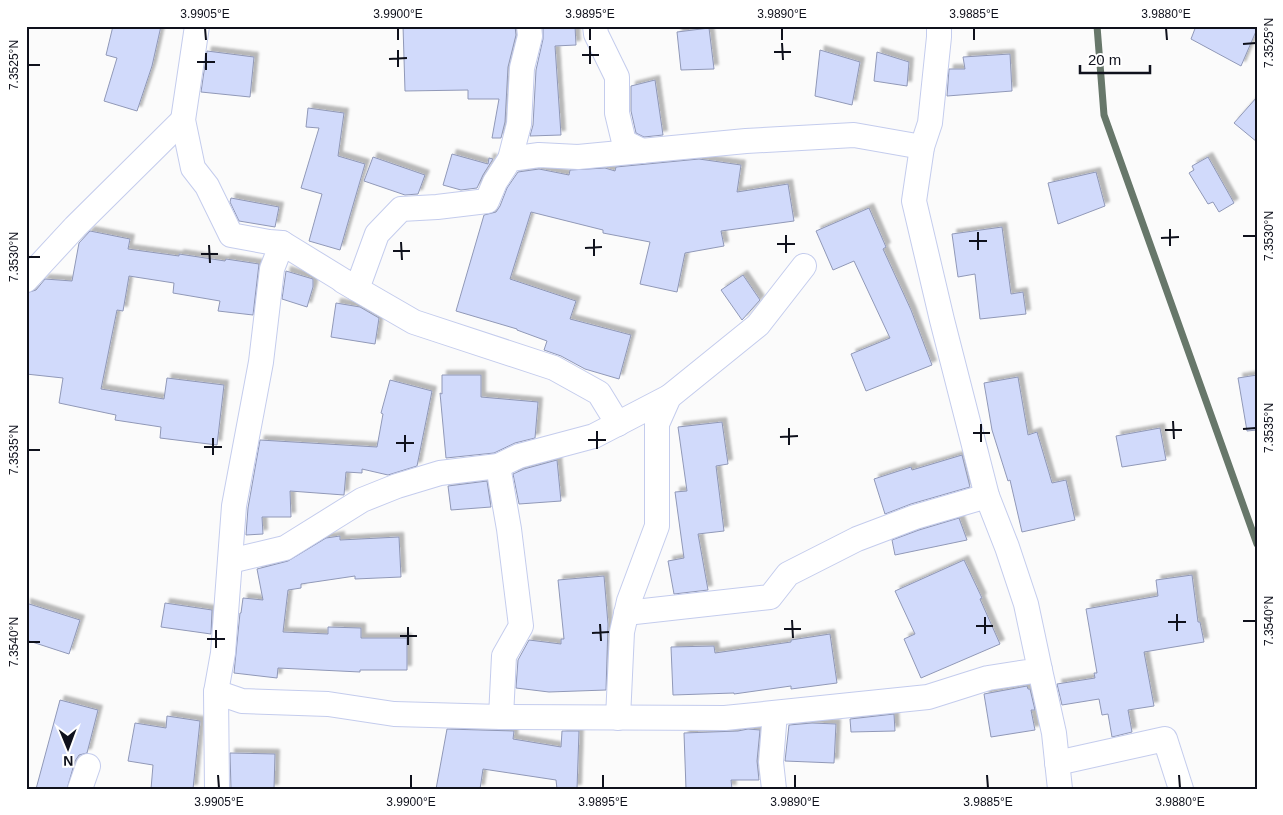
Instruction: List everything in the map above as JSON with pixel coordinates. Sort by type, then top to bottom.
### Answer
[{"type":"street","points":[[197,26],[183,120],[193,168],[207,186],[231,235],[269,242],[282,242],[326,271],[414,322],[554,368],[598,393],[618,424]]},
{"type":"street","points":[[357,289],[377,234],[401,208],[436,207],[487,201],[495,182],[510,159],[519,124],[522,68],[530,36],[529,26]]},
{"type":"street","points":[[596,26],[596,34],[617,77],[617,113],[624,142],[642,151]]},
{"type":"street","points":[[939,26],[940,37],[930,123],[922,147],[914,201],[987,496],[1026,604],[1054,733],[1060,789]]},
{"type":"street","points":[[26,280],[75,226],[183,120]]},
{"type":"street","points":[[510,159],[539,155],[578,157],[746,141],[854,135],[922,147]]},
{"type":"street","points":[[217,789],[216,692],[223,653],[234,506],[261,362],[272,269],[282,242]]},
{"type":"street","points":[[230,561],[285,548],[362,500],[397,486],[440,473],[498,466],[518,456],[594,436],[669,398],[758,326],[804,266]]},
{"type":"street","points":[[618,718],[622,632],[629,601],[657,526],[657,424],[669,398]]},
{"type":"street","points":[[498,466],[509,529],[522,626],[504,656],[501,717]]},
{"type":"street","points":[[626,614],[770,597],[788,574],[857,539],[915,517],[987,496]]},
{"type":"street","points":[[216,692],[242,701],[328,704],[394,714],[501,717],[725,718],[928,697],[988,678],[1040,670]]},
{"type":"street","points":[[774,789],[771,762],[775,712]]},
{"type":"street","points":[[1057,763],[1165,739],[1181,789]]},
{"type":"street","points":[[80,789],[88,766]]},
{"type":"building","points":[[113,26],[161,26],[152,66],[137,111],[104,101],[117,58],[106,55]]},
{"type":"building","points":[[403,26],[515,26],[516,35],[508,67],[505,122],[501,138],[492,138],[499,99],[468,99],[468,90],[405,91]]},
{"type":"building","points":[[543,26],[575,26],[576,45],[555,46],[561,135],[530,136],[533,125],[536,70],[543,39]]},
{"type":"building","points":[[1196,26],[1257,26],[1257,29],[1241,66],[1191,39]]},
{"type":"building","points":[[709,28],[714,69],[681,70],[677,32]]},
{"type":"building","points":[[820,50],[860,62],[852,105],[815,96]]},
{"type":"building","points":[[207,51],[254,57],[250,97],[201,92]]},
{"type":"building","points":[[877,52],[909,62],[907,86],[874,81]]},
{"type":"building","points":[[1010,54],[1012,91],[947,96],[949,69],[965,69],[963,57]]},
{"type":"building","points":[[655,80],[663,135],[644,137],[636,133],[631,111],[631,86]]},
{"type":"building","points":[[1257,97],[1257,142],[1234,123]]},
{"type":"building","points":[[308,108],[344,113],[338,156],[365,164],[340,250],[309,241],[322,194],[301,188],[319,128],[306,127]]},
{"type":"building","points":[[452,154],[488,164],[489,158],[493,159],[477,188],[461,190],[443,185]]},
{"type":"building","points":[[373,157],[425,175],[418,194],[405,195],[364,181]]},
{"type":"building","points":[[1208,157],[1234,203],[1219,212],[1213,202],[1208,204],[1189,173],[1194,170],[1192,166]]},
{"type":"building","points":[[699,159],[741,165],[737,192],[788,184],[794,221],[721,231],[724,246],[685,253],[677,292],[640,284],[650,242],[603,233],[603,230],[531,212],[510,279],[576,301],[570,319],[631,335],[619,379],[585,369],[561,356],[544,350],[547,341],[517,329],[456,311],[484,215],[496,212],[507,188],[518,172],[539,169],[569,175],[570,170],[605,168],[615,171],[616,167]]},
{"type":"building","points":[[1096,172],[1105,206],[1058,224],[1048,183]]},
{"type":"building","points":[[231,198],[279,207],[275,227],[239,221],[230,202]]},
{"type":"building","points":[[869,208],[886,247],[883,249],[911,310],[932,365],[866,391],[851,354],[890,338],[854,261],[833,270],[816,231]]},
{"type":"building","points":[[1002,227],[1011,294],[1023,292],[1026,314],[980,319],[975,274],[958,277],[952,234]]},
{"type":"building","points":[[90,231],[130,239],[128,249],[259,264],[253,315],[218,311],[220,301],[173,293],[174,283],[129,276],[123,311],[117,310],[101,389],[164,399],[167,378],[224,385],[217,445],[160,438],[161,427],[115,420],[116,415],[59,403],[63,378],[26,374],[26,293],[36,290],[45,279],[72,281],[79,243]]},
{"type":"building","points":[[286,271],[313,279],[313,287],[307,307],[282,299]]},
{"type":"building","points":[[743,275],[760,300],[742,320],[721,290]]},
{"type":"building","points":[[336,303],[360,307],[379,318],[375,344],[331,337]]},
{"type":"building","points":[[442,375],[481,375],[481,397],[538,402],[535,438],[515,443],[494,453],[446,458],[440,393],[442,394]]},
{"type":"building","points":[[1257,375],[1257,430],[1247,431],[1238,378]]},
{"type":"building","points":[[1018,377],[1028,435],[1037,432],[1052,483],[1066,480],[1075,520],[1022,532],[1010,480],[1008,481],[992,430],[984,383]]},
{"type":"building","points":[[390,380],[432,391],[417,466],[388,475],[362,469],[362,473],[346,472],[344,495],[290,491],[291,517],[262,517],[263,534],[246,535],[248,508],[260,440],[377,447],[383,414],[381,413]]},
{"type":"building","points":[[722,422],[728,464],[716,466],[724,531],[698,534],[708,590],[674,594],[668,561],[684,558],[675,492],[687,491],[678,427]]},
{"type":"building","points":[[1160,428],[1166,460],[1122,467],[1116,436]]},
{"type":"building","points":[[962,455],[970,487],[911,504],[885,514],[874,479],[911,467],[912,470]]},
{"type":"building","points":[[557,460],[561,501],[519,504],[513,474]]},
{"type":"building","points":[[487,481],[491,507],[451,510],[448,486]]},
{"type":"building","points":[[959,518],[967,540],[895,555],[892,540]]},
{"type":"building","points":[[340,536],[340,540],[399,537],[401,577],[355,579],[355,576],[301,584],[301,588],[288,590],[283,632],[328,634],[328,627],[361,628],[361,638],[407,638],[407,670],[360,670],[360,672],[278,668],[277,678],[234,673],[243,598],[263,600],[257,569],[288,561],[326,538]]},
{"type":"building","points":[[964,560],[982,598],[980,599],[1000,644],[921,678],[904,639],[915,634],[895,591]]},
{"type":"building","points":[[1192,575],[1198,622],[1200,622],[1204,642],[1144,652],[1154,706],[1128,710],[1132,732],[1112,737],[1108,714],[1102,715],[1099,699],[1062,705],[1057,684],[1095,678],[1094,673],[1097,673],[1086,609],[1158,596],[1156,580]]},
{"type":"building","points":[[604,576],[608,624],[606,690],[549,692],[516,688],[518,660],[529,640],[561,644],[561,639],[564,639],[558,580]]},
{"type":"building","points":[[26,603],[80,620],[69,654],[26,640]]},
{"type":"building","points":[[165,603],[212,610],[211,634],[161,627]]},
{"type":"building","points":[[830,634],[837,683],[791,689],[791,686],[734,694],[673,695],[671,647],[714,646],[715,653],[791,642],[791,640]]},
{"type":"building","points":[[1027,686],[1030,689],[1035,710],[1031,710],[1035,730],[991,737],[984,694]]},
{"type":"building","points":[[60,700],[98,710],[87,753],[79,755],[75,761],[67,789],[36,789]]},
{"type":"building","points":[[894,714],[895,731],[851,732],[850,719]]},
{"type":"building","points":[[167,716],[200,721],[193,789],[151,789],[153,765],[128,761],[135,723],[166,728]]},
{"type":"building","points":[[812,723],[836,724],[834,763],[785,761],[789,725]]},
{"type":"building","points":[[447,729],[514,731],[513,739],[561,747],[562,731],[579,731],[577,789],[557,789],[556,780],[483,769],[480,789],[436,789]]},
{"type":"building","points":[[760,730],[757,761],[759,780],[731,780],[732,789],[686,789],[684,733]]},
{"type":"building","points":[[230,753],[275,754],[274,789],[231,789]]},
{"type":"waterway","points":[[1097,26],[1104,115],[1257,544]]}]
